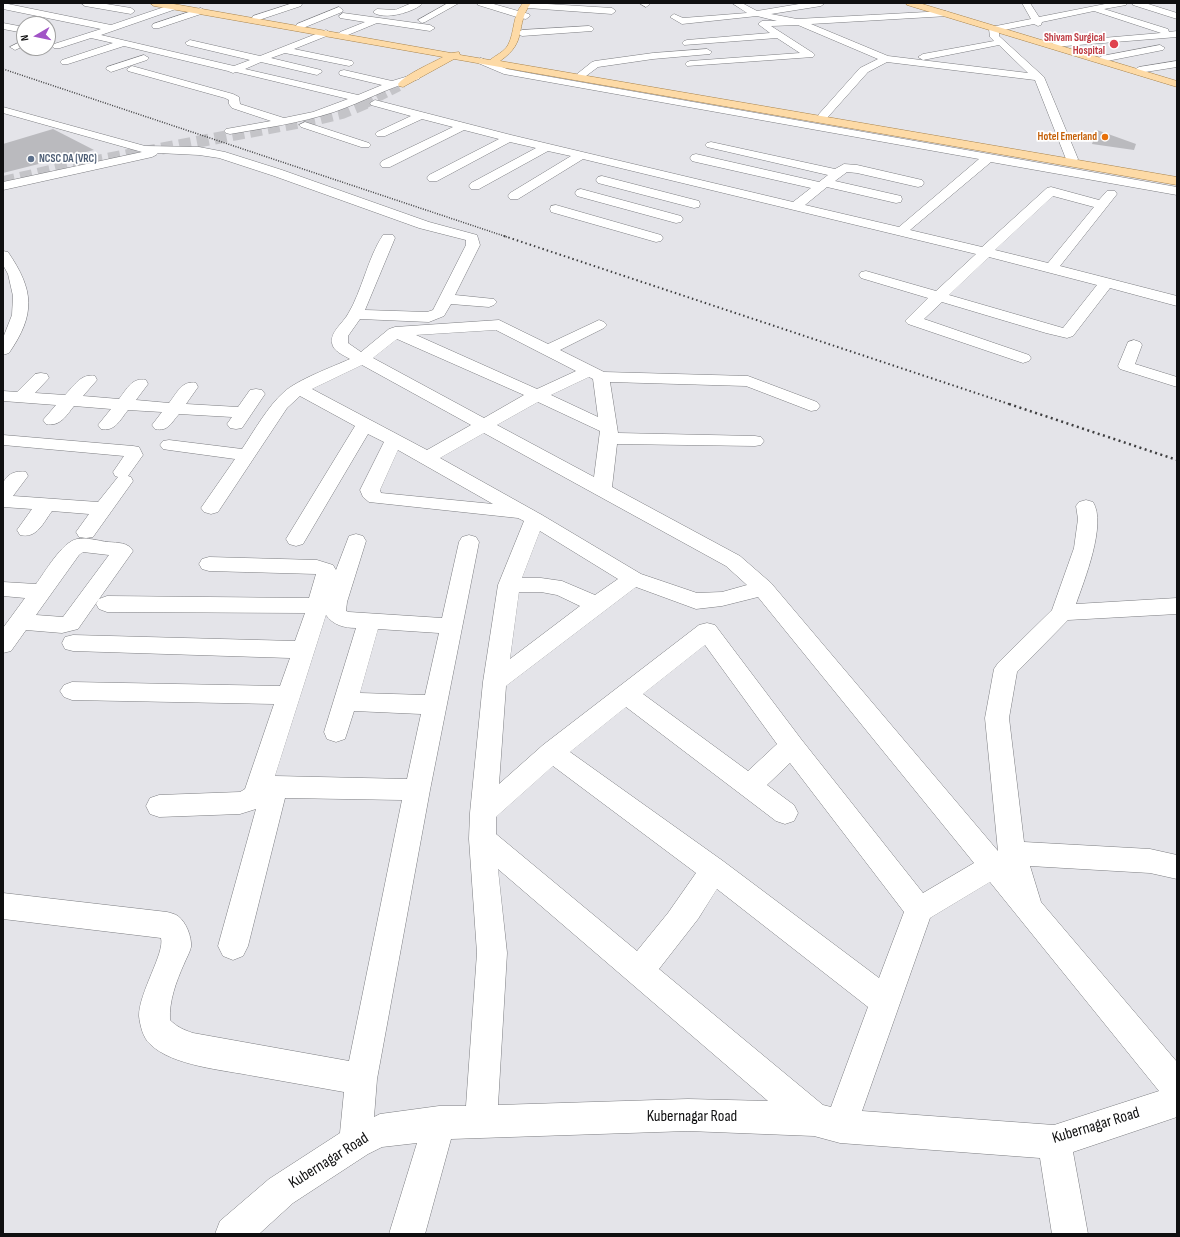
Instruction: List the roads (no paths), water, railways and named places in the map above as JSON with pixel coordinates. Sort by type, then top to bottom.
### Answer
[{"type":"main road","points":[[155,3],[256,18],[495,62],[744,105],[823,116],[1177,177]]},
{"type":"main road","points":[[910,3],[1177,84]]},
{"type":"main road","points":[[916,3],[999,30],[1056,45],[1177,81]]},
{"type":"main road","points":[[495,62],[515,53],[530,4]]},
{"type":"main road","points":[[171,5],[326,34],[495,62],[582,74],[744,105]]},
{"type":"main road","points":[[495,62],[508,51],[525,21]]},
{"type":"main road","points":[[415,77],[421,76],[458,55]]},
{"type":"main road","points":[[877,134],[1124,177],[1177,181]]},
{"type":"street","points":[[4,7],[19,3]]},
{"type":"street","points":[[85,3],[100,6],[137,9]]},
{"type":"street","points":[[95,24],[155,3]]},
{"type":"street","points":[[354,9],[391,14],[420,3]]},
{"type":"street","points":[[422,20],[456,3]]},
{"type":"street","points":[[481,3],[525,21],[589,29]]},
{"type":"street","points":[[736,3],[756,13],[800,23],[886,59],[1039,77]]},
{"type":"street","points":[[674,17],[686,21],[756,13],[821,3]]},
{"type":"street","points":[[1026,3],[1037,22]]},
{"type":"street","points":[[1072,159],[1039,77],[995,37],[999,30],[1121,4],[1136,3],[1177,16]]},
{"type":"street","points":[[256,18],[298,4]]},
{"type":"street","points":[[530,4],[612,10]]},
{"type":"street","points":[[56,41],[74,41],[171,5]]},
{"type":"street","points":[[81,12],[100,6]]},
{"type":"street","points":[[4,7],[112,28]]},
{"type":"street","points":[[1098,10],[1175,34]]},
{"type":"street","points":[[146,29],[201,11]]},
{"type":"street","points":[[1127,19],[1165,12]]},
{"type":"street","points":[[300,26],[341,13],[430,28]]},
{"type":"street","points":[[690,64],[810,54],[762,24],[794,21],[945,14]]},
{"type":"street","points":[[569,17],[586,17],[588,19]]},
{"type":"street","points":[[343,34],[376,20]]},
{"type":"street","points":[[525,21],[557,23]]},
{"type":"street","points":[[1150,26],[1177,22]]},
{"type":"street","points":[[3,26],[16,28]]},
{"type":"street","points":[[717,31],[767,27]]},
{"type":"street","points":[[74,31],[361,99]]},
{"type":"street","points":[[10,34],[16,32]]},
{"type":"street","points":[[56,53],[132,33]]},
{"type":"street","points":[[220,75],[326,34]]},
{"type":"street","points":[[1056,45],[1175,34]]},
{"type":"street","points":[[680,43],[779,35]]},
{"type":"street","points":[[904,61],[1001,42]]},
{"type":"street","points":[[65,62],[124,43]]},
{"type":"street","points":[[190,43],[317,72]]},
{"type":"street","points":[[779,46],[794,45]]},
{"type":"street","points":[[88,65],[141,47]]},
{"type":"street","points":[[1102,59],[1170,47]]},
{"type":"street","points":[[285,50],[349,63]]},
{"type":"street","points":[[582,74],[595,64],[653,56],[716,51]]},
{"type":"street","points":[[111,69],[162,52]]},
{"type":"street","points":[[270,56],[326,68]]},
{"type":"street","points":[[823,116],[864,70],[886,59]]},
{"type":"street","points":[[495,62],[504,71],[744,105],[988,158],[1067,172],[1124,177],[1177,191]]},
{"type":"street","points":[[1139,70],[1177,64]]},
{"type":"street","points":[[132,69],[229,96],[235,99],[234,104],[236,106],[283,121]]},
{"type":"street","points":[[344,73],[398,84]]},
{"type":"street","points":[[230,131],[316,114],[340,107],[415,77]]},
{"type":"street","points":[[267,124],[282,128],[305,125],[337,117],[378,102],[414,81],[415,77]]},
{"type":"street","points":[[179,91],[206,80]]},
{"type":"street","points":[[322,102],[340,107]]},
{"type":"street","points":[[378,102],[509,138],[627,164]]},
{"type":"street","points":[[378,102],[627,164],[1177,295]]},
{"type":"street","points":[[3,110],[132,146],[163,151],[199,152],[221,155],[278,173],[417,222],[472,238],[473,245],[440,313],[433,316],[356,314]]},
{"type":"street","points":[[381,134],[421,114]]},
{"type":"street","points":[[305,125],[365,145]]},
{"type":"street","points":[[386,164],[463,126]]},
{"type":"street","points":[[433,178],[509,138]]},
{"type":"street","points":[[711,145],[836,173]]},
{"type":"street","points":[[3,176],[132,146]]},
{"type":"street","points":[[475,186],[546,147]]},
{"type":"street","points":[[3,186],[163,151]]},
{"type":"street","points":[[514,196],[582,155]]},
{"type":"street","points":[[696,158],[896,199]]},
{"type":"street","points":[[905,228],[988,158]]},
{"type":"street","points":[[627,164],[556,209],[656,238]]},
{"type":"street","points":[[797,205],[844,168],[857,169],[918,183]]},
{"type":"street","points":[[1023,358],[913,321],[1051,191],[1067,172]]},
{"type":"street","points":[[1053,266],[1124,177]]},
{"type":"street","points":[[602,180],[694,204]]},
{"type":"street","points":[[1051,191],[1103,205]]},
{"type":"street","points":[[581,193],[676,219]]},
{"type":"street","points":[[797,205],[905,228],[987,250]]},
{"type":"street","points":[[388,238],[356,314],[340,336],[339,341],[344,349],[733,561],[763,588],[1003,859],[1031,911],[1177,1087]]},
{"type":"street","points":[[3,255],[16,276],[22,304],[20,318],[13,337],[3,350]]},
{"type":"street","points":[[1053,266],[1177,301]]},
{"type":"street","points":[[866,275],[1052,330],[1067,333],[1107,282]]},
{"type":"street","points":[[446,300],[490,302]]},
{"type":"street","points":[[3,314],[21,310]]},
{"type":"street","points":[[211,508],[281,405],[290,395],[299,389],[362,359],[395,332],[499,325],[595,374],[609,433],[602,489]]},
{"type":"street","points":[[548,350],[599,325]]},
{"type":"street","points":[[395,332],[537,395],[609,433],[755,441]]},
{"type":"street","points":[[1134,345],[1126,366],[1177,382]]},
{"type":"street","points":[[427,458],[537,395],[595,374],[748,381],[811,406]]},
{"type":"street","points":[[22,397],[41,378]]},
{"type":"street","points":[[52,420],[89,380]]},
{"type":"street","points":[[107,424],[140,384]]},
{"type":"street","points":[[161,425],[190,387]]},
{"type":"street","points":[[299,389],[427,458],[529,516],[634,579],[696,601],[722,599],[763,588]]},
{"type":"street","points":[[3,396],[174,408],[239,420],[256,394]]},
{"type":"street","points":[[296,539],[365,424]]},
{"type":"street","points":[[3,440],[133,451],[134,455],[123,477],[103,509],[86,532]]},
{"type":"street","points":[[394,440],[370,490],[372,496],[376,498],[529,516]]},
{"type":"street","points":[[169,445],[247,455]]},
{"type":"street","points":[[3,496],[19,476]]},
{"type":"street","points":[[3,501],[103,509]]},
{"type":"street","points":[[27,530],[46,505]]},
{"type":"street","points":[[1003,859],[997,718],[1006,668],[1062,613],[1084,548],[1088,519],[1086,506]]},
{"type":"street","points":[[481,1122],[492,953],[482,826],[495,682],[509,585],[529,516]]},
{"type":"street","points":[[356,540],[334,610],[336,615],[341,618],[369,621],[452,626]]},
{"type":"street","points":[[356,1142],[360,1079],[417,790],[469,542]]},
{"type":"street","points":[[4,642],[75,547],[79,545],[123,551],[70,623],[62,625],[20,622]]},
{"type":"street","points":[[209,564],[323,568],[326,570],[327,574],[289,694],[267,787],[233,946]]},
{"type":"street","points":[[495,682],[596,605],[634,579]]},
{"type":"street","points":[[509,585],[541,585],[562,588],[596,605]]},
{"type":"street","points":[[3,589],[41,592]]},
{"type":"street","points":[[107,604],[318,606]]},
{"type":"street","points":[[1062,613],[1177,606]]},
{"type":"street","points":[[336,732],[369,621]]},
{"type":"street","points":[[482,826],[552,752],[707,631],[792,746],[919,910]]},
{"type":"street","points":[[72,643],[304,650]]},
{"type":"street","points":[[72,691],[289,694]]},
{"type":"street","points":[[626,694],[785,813]]},
{"type":"street","points":[[345,701],[435,705]]},
{"type":"street","points":[[748,786],[792,746]]},
{"type":"street","points":[[552,752],[713,870],[886,1001]]},
{"type":"street","points":[[159,806],[240,803],[253,798],[267,787],[417,790]]},
{"type":"street","points":[[482,826],[639,971],[827,1122],[886,1001],[919,910],[1003,859],[1150,861],[1177,867]]},
{"type":"street","points":[[639,971],[698,897],[713,870]]},
{"type":"street","points":[[3,906],[167,925],[174,930],[176,947],[154,1007],[154,1020],[159,1030],[173,1041],[193,1049],[360,1079]]},
{"type":"street","name":"Kubernagar Road","points":[[234,1234],[281,1191],[356,1142],[380,1131],[439,1123],[688,1115],[827,1122],[1054,1142],[1177,1101]]},
{"type":"street","points":[[406,1234],[439,1123]]},
{"type":"street","points":[[1054,1142],[1070,1234]]},
{"type":"tunnel","points":[[366,103],[403,84]]},
{"type":"tunnel","points":[[3,182],[81,164],[317,119],[342,113],[366,103]]},
{"type":"railway","points":[[3,69],[504,236]]},
{"type":"railway","points":[[504,236],[1012,405]]},
{"type":"railway","points":[[1012,405],[1177,460]]},
{"type":"place","name":"Shivam Surgical Hospital","points":[[1114,44]]},
{"type":"place","name":"Hotel Emerland","points":[[1105,137]]},
{"type":"place","name":"NCSC DA (VRC)","points":[[31,159]]}]
